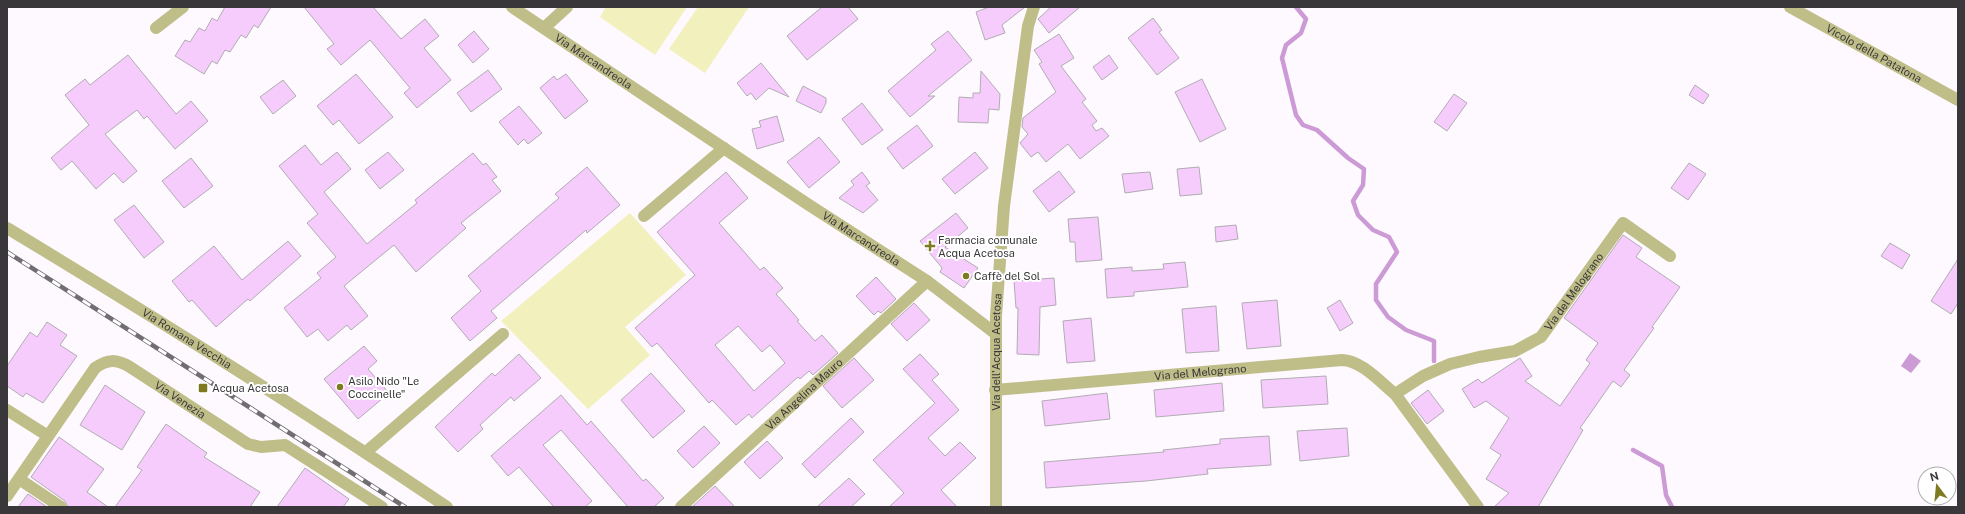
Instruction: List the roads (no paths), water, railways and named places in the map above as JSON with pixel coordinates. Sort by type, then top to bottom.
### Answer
[{"type":"street","points":[[156,28],[182,7]]},
{"type":"street","name":"Via Marcandreola","points":[[512,7],[927,281],[996,334]]},
{"type":"street","name":"Via Marcandreola","points":[[544,28],[567,7]]},
{"type":"street","name":"Via dell'Acqua Acetosa","points":[[996,507],[996,334],[1004,206],[1028,26],[1034,7]]},
{"type":"street","name":"Vicolo della Patatona","points":[[1790,7],[1958,100]]},
{"type":"street","points":[[644,216],[724,148]]},
{"type":"street","name":"Via del Melograno","points":[[1395,394],[1423,376],[1450,364],[1515,351],[1541,337],[1622,223],[1670,256]]},
{"type":"street","name":"Via Romana Vecchia","points":[[7,228],[127,301],[366,452],[447,507]]},
{"type":"street","name":"Via Angelina Mauro","points":[[681,507],[927,281]]},
{"type":"street","points":[[366,452],[504,334]]},
{"type":"street","name":"Via del Melograno","points":[[995,390],[1348,360],[1360,366],[1395,394],[1478,507]]},
{"type":"street","name":"Via Venezia","points":[[7,496],[94,368],[104,361],[121,362],[248,444],[261,447],[285,445],[382,507]]},
{"type":"street","points":[[7,410],[48,436]]},
{"type":"street","points":[[19,479],[61,507]]},
{"type":"waterway","points":[[1296,7],[1306,19],[1301,33],[1286,45],[1282,58],[1296,115],[1303,125],[1317,130],[1348,158],[1364,169],[1363,185],[1353,201],[1358,215],[1373,230],[1389,237],[1397,252],[1376,284],[1376,300],[1388,317],[1406,330],[1434,341],[1434,361]]},
{"type":"waterway","points":[[1633,450],[1662,466],[1666,495],[1672,507]]},
{"type":"railway","points":[[7,252],[405,507]]},
{"type":"place","name":"Farmacia comunale Acqua Acetosa","points":[[930,246]]},
{"type":"place","name":"Caffè del Sol","points":[[966,276]]},
{"type":"place","name":"Asilo Nido \"Le Coccinelle\"","points":[[340,387]]},
{"type":"place","name":"Acqua Acetosa","points":[[203,388]]}]
